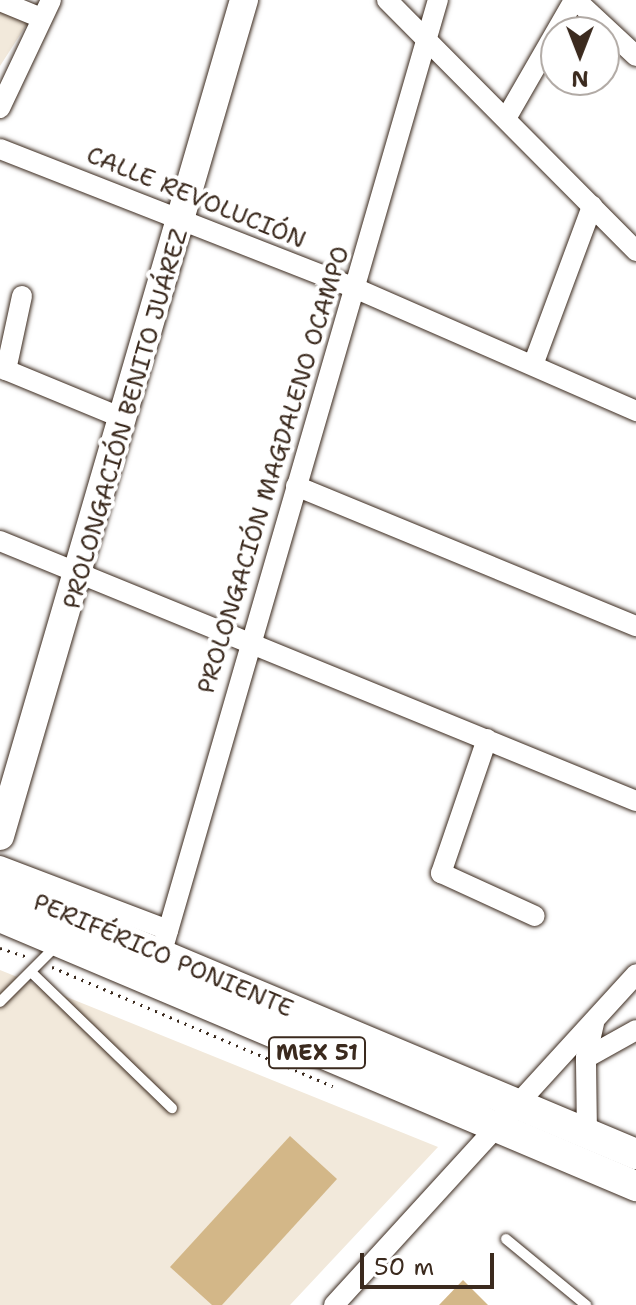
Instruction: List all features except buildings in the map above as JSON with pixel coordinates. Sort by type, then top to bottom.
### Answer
[{"type":"main road","name":"PERIFÉRICO PONIENTE","points":[[0,887],[66,930],[494,1129],[636,1186]]},
{"type":"main road","name":"PERIFÉRICO PONIENTE","points":[[0,917],[66,930],[164,943],[514,1105],[636,1154]]},
{"type":"street","name":"PROLONGACIÓN BENITO JUÁREZ","points":[[0,836],[83,571],[244,0]]},
{"type":"street","points":[[387,0],[508,115],[636,251]]},
{"type":"street","name":"PROLONGACIÓN MAGDALENO OCAMPO","points":[[164,943],[247,640],[357,289],[438,0]]},
{"type":"street","points":[[508,115],[575,0],[636,56]]},
{"type":"street","points":[[0,1],[46,9],[0,108]]},
{"type":"street","name":"CALLE REVOLUCIÓN","points":[[0,149],[357,289],[636,411]]},
{"type":"street","points":[[533,365],[592,206]]},
{"type":"street","points":[[22,296],[6,370],[125,419]]},
{"type":"street","points":[[296,486],[636,626]]},
{"type":"street","points":[[0,541],[83,571],[636,801]]},
{"type":"street","points":[[487,739],[441,873],[448,882],[535,916]]},
{"type":"street","points":[[0,866],[164,943]]},
{"type":"street","points":[[334,1305],[636,974]]},
{"type":"street","points":[[587,1134],[586,1058],[596,1017]]},
{"type":"street","points":[[586,1058],[636,1030]]},
{"type":"lane","points":[[0,1002],[31,972],[66,930]]},
{"type":"lane","points":[[31,972],[172,1108]]},
{"type":"lane","points":[[506,1239],[586,1305]]},
{"type":"shaded area","points":[[0,11],[29,21],[0,66]]},
{"type":"shaded area","points":[[0,970],[438,1147],[290,1305],[0,1305]]}]
